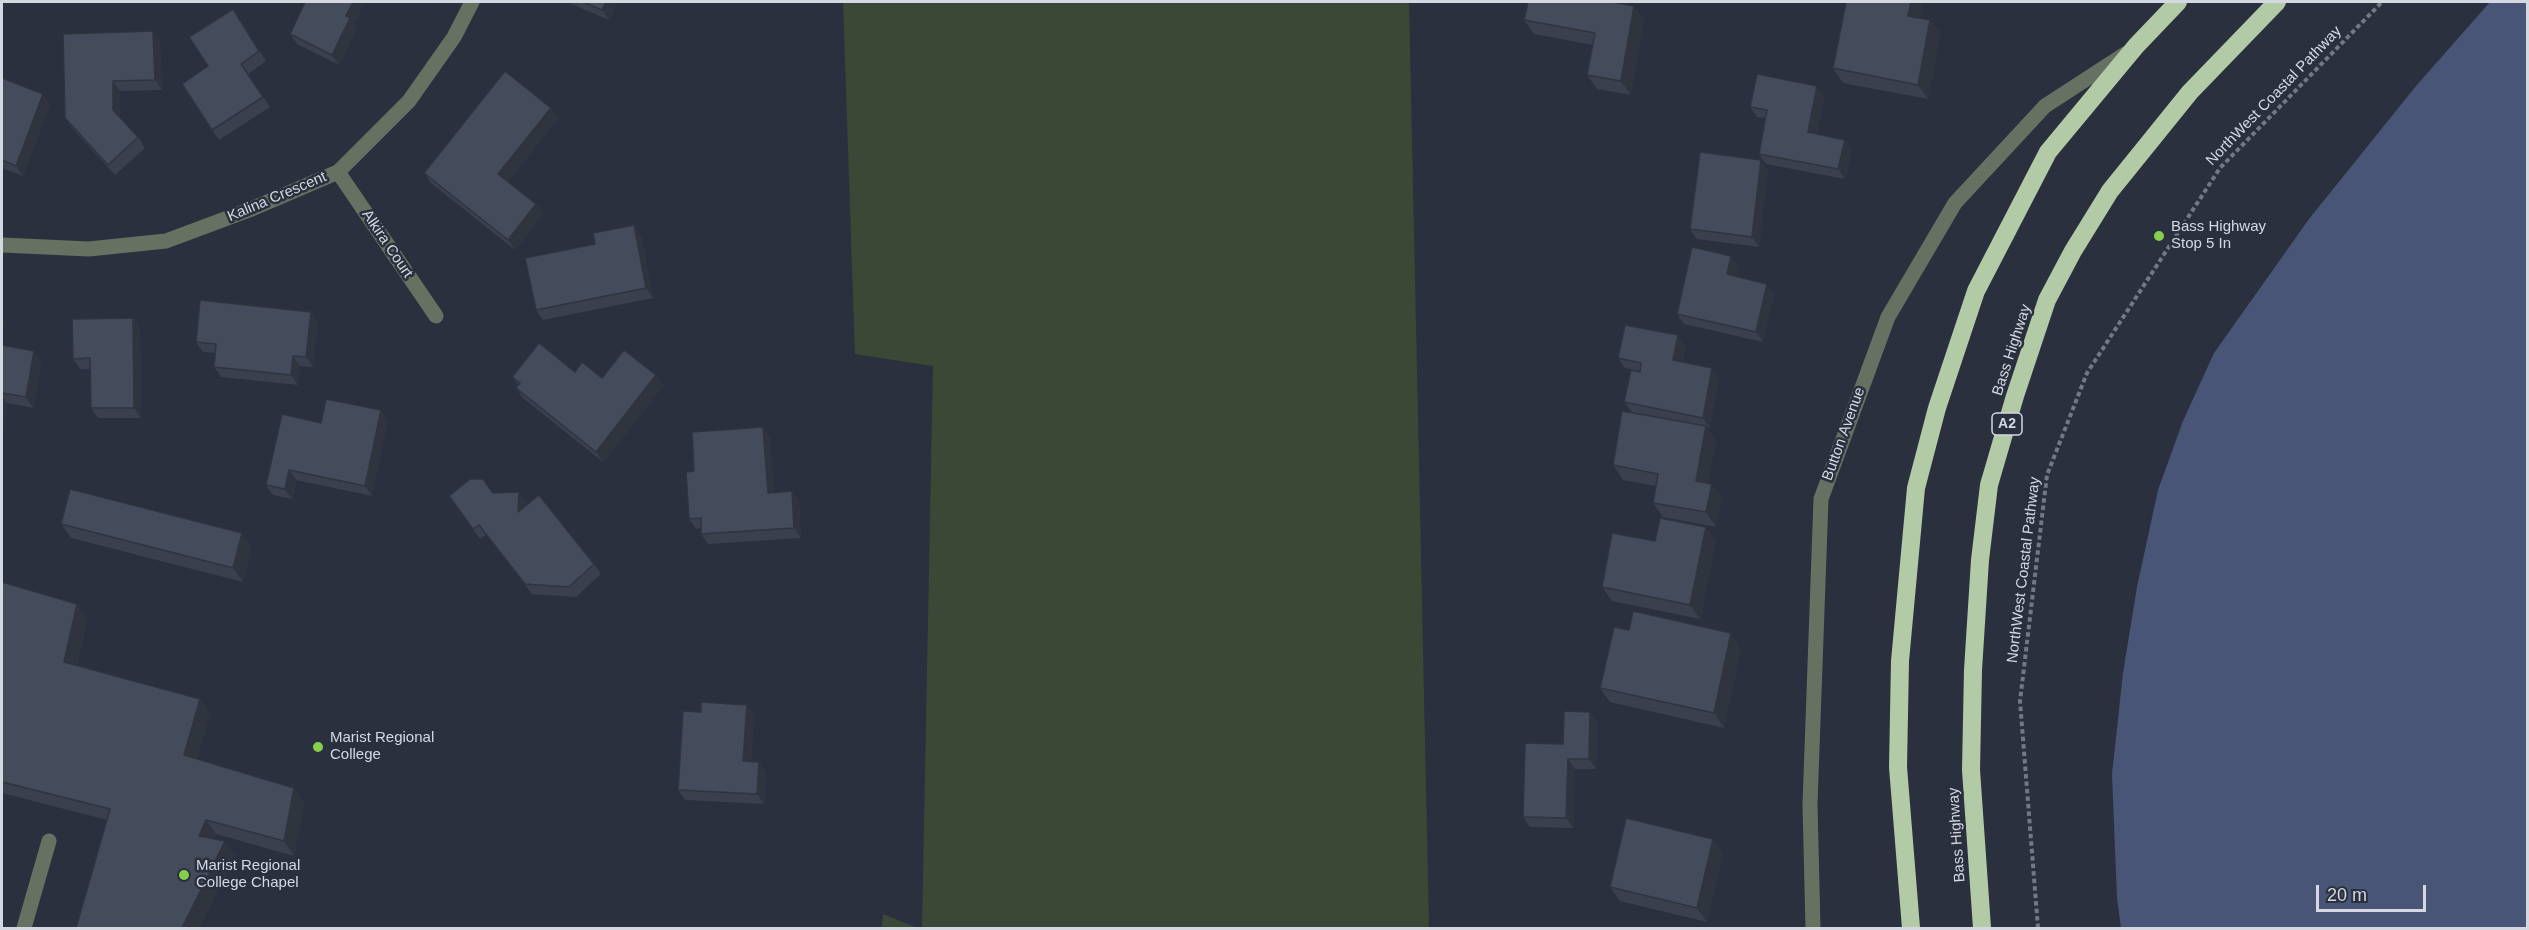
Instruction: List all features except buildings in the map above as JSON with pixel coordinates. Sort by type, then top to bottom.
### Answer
[{"type":"highway","points":[[1911,928],[1899,778],[1900,661],[1916,488],[1937,408],[1976,291],[2048,152],[2136,46],[2178,2]]},
{"type":"highway","name":"Bass Highway","points":[[1982,928],[1971,770],[1973,670],[1979,571],[1989,485],[2015,396],[2047,300],[2073,251],[2110,191],[2190,92],[2277,2]]},
{"type":"street","name":"Kalina Crescent","points":[[2,244],[89,249],[166,241],[249,210],[338,172],[409,101],[454,37],[472,2]]},
{"type":"street","name":"Button Avenue","points":[[1813,928],[1810,804],[1821,499],[1828,477],[1888,317],[1955,203],[2045,106],[2136,46]]},
{"type":"street","name":"Alkira Court","points":[[338,172],[436,316]]},
{"type":"street","points":[[24,928],[49,841]]},
{"type":"path","name":"NorthWest Coastal Pathway","points":[[2038,928],[2019,701],[2047,476],[2087,373],[2220,168],[2382,2]]},
{"type":"green space","points":[[843,2],[1409,2],[1429,928],[922,928],[933,366],[855,354]]},
{"type":"green space","points":[[883,914],[917,928],[882,928]]},
{"type":"water","points":[[2490,2],[2528,2],[2527,928],[2121,928],[2117,898],[2112,774],[2123,673],[2137,587],[2158,490],[2183,421],[2214,353],[2309,219],[2416,86]]},
{"type":"place","name":"Bass Highway Stop 5 In","points":[[2159,236]]},
{"type":"place","name":"Marist Regional College","points":[[318,747]]},
{"type":"place","name":"Marist Regional College Chapel","points":[[184,875]]}]
